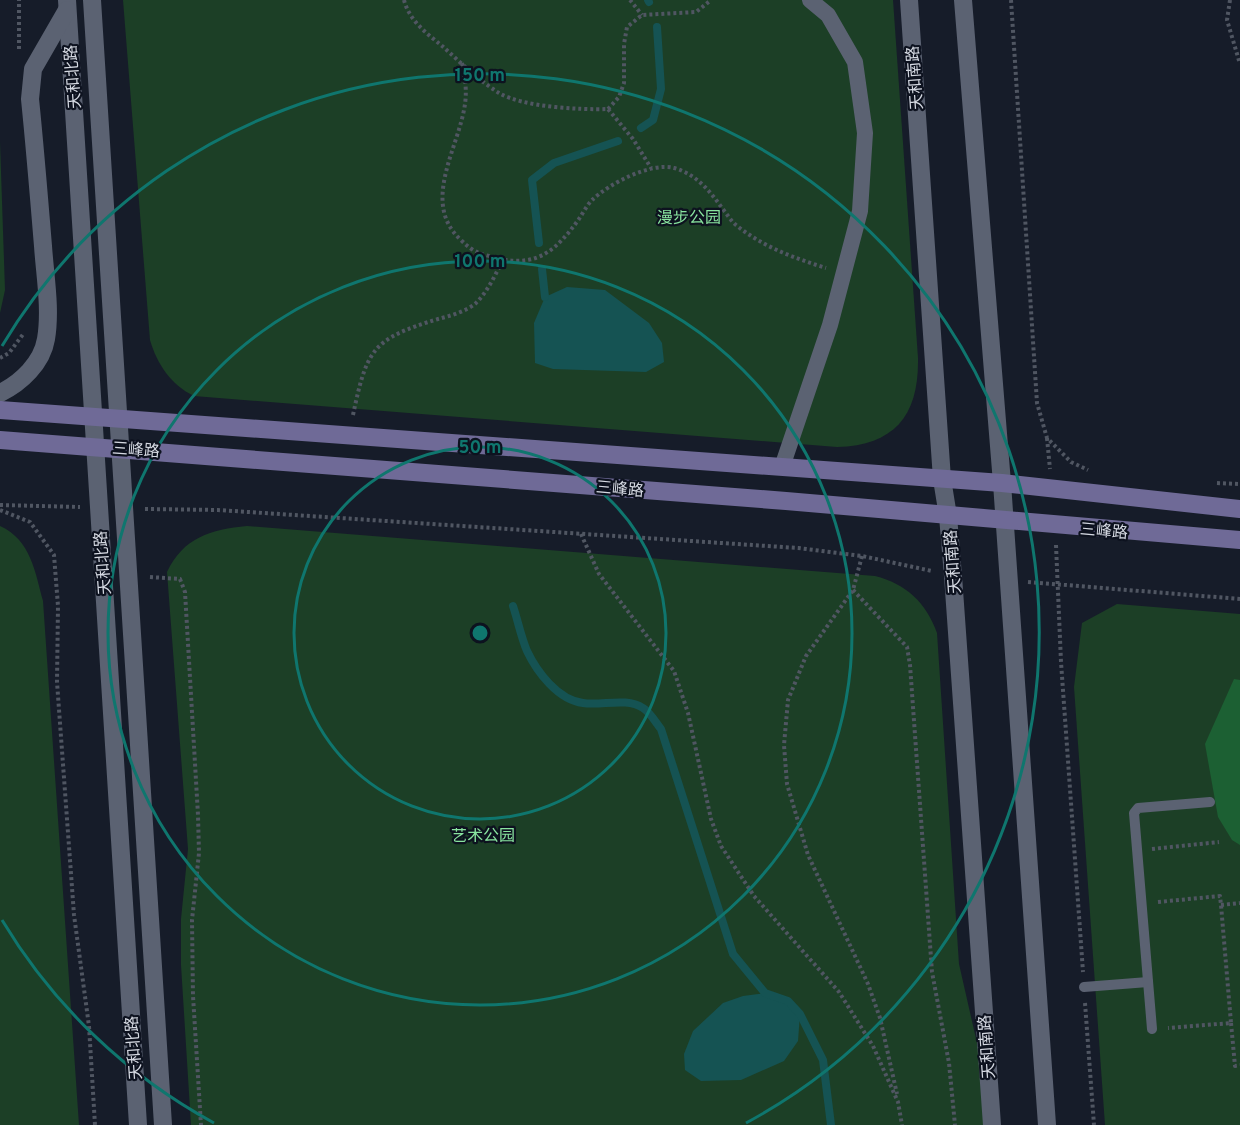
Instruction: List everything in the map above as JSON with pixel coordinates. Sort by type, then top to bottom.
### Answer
[{"type":"main road","name":"三峰路","points":[[0,410],[942,478],[1240,509]]},
{"type":"main road","name":"三峰路","points":[[0,440],[786,501],[1240,540]]},
{"type":"street","name":"天和北路","points":[[92,0],[163,1125]]},
{"type":"street","points":[[782,467],[830,325],[860,211],[865,133],[855,62],[828,15],[810,0]]},
{"type":"street","name":"天和南路","points":[[909,0],[942,478],[953,576],[992,1125]]},
{"type":"street","points":[[963,0],[1002,483],[1047,1125]]},
{"type":"street","name":"天和北路","points":[[67,5],[138,1125]]},
{"type":"street","points":[[0,393],[15,386],[29,372],[41,353],[46,339],[47,301],[30,99],[33,69],[67,5]]},
{"type":"lane","points":[[1152,1029],[1134,813],[1138,808],[1210,802]]},
{"type":"lane","points":[[1084,987],[1148,982]]},
{"type":"path","points":[[404,0],[406,8],[418,26],[500,93],[539,104],[583,110],[608,109],[619,97],[624,83],[624,44],[627,27],[642,15],[696,12],[711,0]]},
{"type":"path","points":[[630,0],[642,15]]},
{"type":"path","points":[[1011,0],[1037,403],[1047,438],[1051,488]]},
{"type":"path","points":[[1230,0],[1227,20],[1240,64]]},
{"type":"path","points":[[462,63],[466,82],[465,104],[445,174],[442,206],[450,231],[474,252],[519,261],[545,255],[563,240],[591,201],[619,182],[651,168],[674,168],[696,178],[716,199],[734,224],[764,245],[844,274]]},
{"type":"path","points":[[608,109],[633,139],[651,168]]},
{"type":"path","points":[[348,436],[360,383],[369,357],[385,341],[404,330],[449,316],[475,304],[489,286],[503,259]]},
{"type":"path","points":[[1047,438],[1071,462],[1089,471]]},
{"type":"path","points":[[1216,483],[1240,484]]},
{"type":"path","points":[[0,508],[99,508]]},
{"type":"path","points":[[0,508],[30,522],[54,555],[58,606],[57,682],[72,892],[89,1026],[94,1125]]},
{"type":"path","points":[[124,508],[218,510],[798,548],[862,556],[953,576]]},
{"type":"path","points":[[1054,525],[1059,585],[1060,662],[1094,1125]]},
{"type":"path","points":[[581,534],[599,574],[674,671],[688,713],[711,819],[722,846],[754,896],[838,992],[873,1046],[898,1102]]},
{"type":"path","points":[[862,556],[853,590],[806,656],[788,700],[784,745],[787,784],[807,855],[868,984],[880,1018],[902,1125]]},
{"type":"path","points":[[128,575],[180,579],[185,592],[198,815],[199,853],[192,920],[193,996],[201,1125]]},
{"type":"path","points":[[1008,581],[1240,599]]},
{"type":"path","points":[[853,590],[907,647],[932,972],[949,1063],[955,1125]]},
{"type":"path","points":[[1137,851],[1219,843]]},
{"type":"path","points":[[1142,903],[1220,896],[1235,1066],[1240,1065]]},
{"type":"path","points":[[1221,905],[1240,903]]},
{"type":"path","points":[[1152,1029],[1231,1023]]},
{"type":"green space","name":"漫步公园","points":[[123,0],[893,0],[918,358],[914,396],[908,411],[900,423],[888,433],[857,445],[837,447],[194,396],[178,386],[166,373],[150,340]]},
{"type":"green space","points":[[0,142],[5,290],[0,313]]},
{"type":"green space","points":[[0,526],[10,532],[25,548],[34,568],[43,601],[79,1125],[0,1125]]},
{"type":"green space","name":"艺术公园","points":[[247,526],[875,576],[896,584],[914,596],[927,612],[937,633],[959,964],[979,1052],[984,1125],[191,1125],[181,965],[181,919],[188,849],[167,572],[181,551],[200,537],[222,530]]},
{"type":"green space","points":[[1117,604],[1240,614],[1240,1125],[1105,1125],[1074,687],[1082,623]]},
{"type":"green space","points":[[1234,679],[1240,680],[1240,845],[1232,840],[1218,817],[1205,744]]},
{"type":"shaded area","points":[[567,287],[605,290],[649,323],[662,343],[664,362],[646,372],[553,369],[535,363],[534,323],[545,297]]},
{"type":"shaded area","points":[[765,993],[788,1001],[800,1014],[798,1041],[784,1061],[741,1080],[701,1081],[685,1070],[684,1054],[693,1031],[723,1003],[743,996]]},
{"type":"waterway","points":[[641,128],[653,120],[661,89],[657,27]]},
{"type":"waterway","points":[[539,243],[532,180],[554,163],[618,141]]},
{"type":"waterway","points":[[542,269],[545,297]]},
{"type":"waterway","points":[[513,606],[527,651],[536,668],[557,691],[565,697],[583,703],[622,702],[636,705],[648,712],[661,729],[733,954],[765,993],[788,1001],[800,1014],[823,1060],[831,1125]]}]
